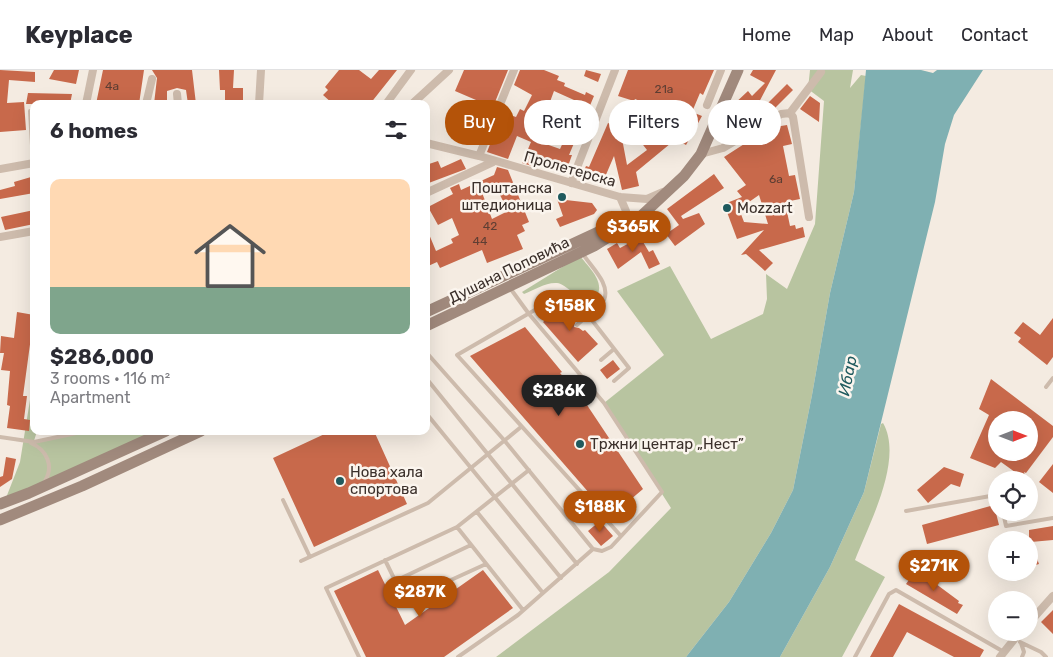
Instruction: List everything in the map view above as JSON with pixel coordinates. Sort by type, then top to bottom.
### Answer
[{"type":"main road","name":"Душана Поповића","points":[[430,324],[510,288],[581,252],[626,226],[652,206],[672,189],[701,154],[738,70]]},
{"type":"main road","name":"Душана Поповића","points":[[430,310],[652,206]]},
{"type":"main road","points":[[0,504],[38,489],[157,435]]},
{"type":"main road","points":[[0,520],[82,486],[192,435]]},
{"type":"street","points":[[87,100],[93,70]]},
{"type":"street","points":[[259,100],[261,70]]},
{"type":"street","points":[[389,100],[411,70]]},
{"type":"street","points":[[416,100],[449,70]]},
{"type":"street","points":[[478,156],[514,70]]},
{"type":"street","points":[[571,183],[616,70]]},
{"type":"street","points":[[710,100],[721,70]]},
{"type":"street","points":[[701,154],[723,148],[781,114],[790,113],[821,72]]},
{"type":"street","points":[[147,100],[152,79]]},
{"type":"street","points":[[177,94],[178,100]]},
{"type":"street","points":[[790,113],[793,117],[809,217]]},
{"type":"street","name":"Пролетерска","points":[[430,145],[478,156],[620,198],[647,198],[672,189]]},
{"type":"street","points":[[430,191],[493,162]]},
{"type":"street","points":[[0,169],[30,164]]},
{"type":"street","name":"Пролетерска","points":[[620,198],[626,211],[623,220]]},
{"type":"street","points":[[0,237],[30,232]]},
{"type":"street","points":[[1038,613],[1053,596]]},
{"type":"street","points":[[1004,655],[1016,641]]},
{"type":"lane","points":[[577,325],[604,300],[606,291],[581,252]]},
{"type":"lane","points":[[458,657],[523,610],[594,549],[607,549],[662,492],[604,403],[529,314],[510,288]]},
{"type":"lane","points":[[614,381],[629,368],[588,315],[568,294],[559,296],[544,304],[457,355],[621,536]]},
{"type":"lane","points":[[544,304],[552,314]]},
{"type":"lane","points":[[601,360],[614,349]]},
{"type":"lane","points":[[430,357],[504,440],[594,549]]},
{"type":"lane","points":[[1046,387],[1053,378]]},
{"type":"lane","points":[[430,383],[577,564]]},
{"type":"lane","points":[[430,418],[561,578]]},
{"type":"lane","points":[[301,561],[428,503],[521,427]]},
{"type":"lane","points":[[24,442],[34,442],[67,435]]},
{"type":"lane","points":[[0,438],[24,442],[41,448],[48,460],[48,474],[38,489]]},
{"type":"lane","points":[[359,657],[326,588],[457,528],[528,470]]},
{"type":"lane","points":[[906,511],[988,496]]},
{"type":"lane","points":[[283,500],[310,557]]},
{"type":"lane","points":[[477,512],[542,593]]},
{"type":"lane","points":[[1038,521],[1053,518]]},
{"type":"lane","points":[[1005,521],[1006,526],[1035,521]]},
{"type":"lane","points":[[457,528],[523,610]]},
{"type":"lane","points":[[395,581],[471,545]]},
{"type":"lane","points":[[385,560],[405,601],[486,564]]},
{"type":"lane","points":[[855,657],[889,594],[896,590],[1004,655]]},
{"type":"lane","points":[[1021,641],[1023,647],[1022,657]]},
{"type":"lane","points":[[1025,641],[1046,657]]},
{"type":"green space","points":[[810,70],[853,70],[850,88],[861,75],[866,76],[854,192],[830,293],[793,490],[771,533],[729,602],[686,657],[496,657],[609,572],[671,508],[604,403],[664,355],[617,291],[670,266],[711,339],[763,314],[767,299],[766,274],[787,289],[815,224],[824,101],[808,89]]},
{"type":"green space","points":[[580,256],[593,272],[599,285],[596,298],[591,302],[580,298],[557,283],[544,285],[524,294],[522,292]]},
{"type":"green space","points":[[30,400],[30,435],[36,435],[34,441],[65,435],[157,435],[4,503],[20,462]]},
{"type":"green space","points":[[883,423],[888,438],[887,473],[876,510],[855,560],[885,577],[842,657],[780,657],[830,567],[864,492],[881,424]]},
{"type":"water","name":"Ибар","points":[[866,70],[921,70],[933,73],[937,70],[983,70],[954,115],[945,144],[935,202],[864,492],[830,567],[780,657],[686,657],[729,602],[771,533],[793,490],[830,293],[854,192]]},
{"type":"building","points":[[0,70],[35,72],[35,82],[9,80],[7,103],[24,102],[26,130],[0,132]]},
{"type":"building","points":[[54,70],[79,70],[76,84],[49,79]]},
{"type":"building","points":[[103,70],[144,70],[140,100],[97,100]]},
{"type":"building","points":[[152,70],[192,70],[196,100],[187,100],[186,90],[177,88],[167,91],[167,100],[154,100],[157,78]]},
{"type":"building","points":[[219,70],[234,70],[233,88],[243,88],[243,100],[225,100],[225,90],[220,90]]},
{"type":"building","points":[[339,70],[359,70],[371,79],[379,70],[397,70],[373,100],[329,100],[323,95],[328,90],[325,87]]},
{"type":"building","points":[[464,70],[508,70],[496,100],[476,100],[455,91]]},
{"type":"building","points":[[520,70],[544,70],[559,76],[557,80],[565,83],[564,86],[585,95],[586,92],[594,96],[592,100],[574,100],[554,91],[551,100],[530,100],[532,95],[514,85]]},
{"type":"building","points":[[586,70],[601,74],[598,82],[584,76]]},
{"type":"building","points":[[628,70],[714,70],[703,95],[700,93],[697,100],[631,100],[618,96]]},
{"type":"building","points":[[753,70],[776,70],[760,100],[738,100],[748,91],[752,96],[765,83],[750,75]]},
{"type":"building","points":[[787,84],[793,90],[781,102],[781,100],[771,100]]},
{"type":"building","points":[[28,93],[72,94],[71,100],[30,100],[30,104],[26,104]]},
{"type":"building","points":[[810,96],[820,103],[819,122],[800,109]]},
{"type":"building","points":[[520,109],[524,111],[524,139],[517,136],[514,144],[514,116],[516,117]]},
{"type":"building","points":[[698,114],[702,116],[698,123]]},
{"type":"building","points":[[608,123],[609,145],[623,145],[627,165],[647,150],[643,145],[669,145],[636,172],[639,186],[622,190],[614,156],[602,184],[586,178],[587,175],[583,173],[586,166],[589,167]]},
{"type":"building","points":[[787,125],[792,144],[783,146],[789,176],[795,175],[800,199],[785,202],[790,226],[795,225],[796,229],[803,227],[805,237],[759,250],[773,263],[765,271],[746,254],[741,255],[764,230],[737,239],[724,204],[742,197],[737,191],[746,185],[724,157],[743,145],[781,145],[781,126]],"holes":[[[759,195],[768,224],[744,222],[739,209]]]},
{"type":"building","points":[[490,145],[513,145],[508,159],[487,152]]},
{"type":"building","points":[[530,145],[549,145],[560,149],[562,145],[573,145],[569,155],[572,155],[566,172],[535,159],[532,166],[522,163]]},
{"type":"building","points":[[461,159],[466,169],[430,182],[430,164],[438,161],[441,168]]},
{"type":"building","points":[[497,167],[508,170],[529,222],[522,225],[525,231],[517,235],[523,249],[487,263],[482,250],[440,268],[437,262],[430,265],[430,237],[436,251],[453,243],[451,239],[459,235],[452,218],[438,225],[430,211],[430,206],[453,194],[450,188],[459,184],[461,190],[494,175]],"holes":[[[481,190],[500,195],[508,211],[492,219]]]},
{"type":"building","points":[[714,174],[724,188],[681,216],[683,219],[699,213],[705,224],[675,246],[666,234],[679,225],[667,209]]},
{"type":"building","points":[[30,177],[30,194],[0,199],[0,190],[15,186],[14,182]]},
{"type":"building","points":[[557,199],[592,203],[597,210],[594,214],[560,227],[556,219],[563,216]]},
{"type":"building","points":[[30,211],[30,225],[5,230],[1,217]]},
{"type":"building","points":[[636,230],[649,252],[653,250],[660,264],[649,269],[641,252],[618,269],[607,249],[617,243],[620,248],[635,240],[631,233]]},
{"type":"building","points":[[569,300],[579,312],[571,319],[575,322],[574,327],[585,330],[598,344],[578,362],[543,322],[550,316],[555,317],[556,311]]},
{"type":"building","points":[[17,312],[30,314],[30,344],[23,396],[27,396],[24,419],[30,420],[29,431],[7,428],[10,406],[7,405],[10,371],[1,370],[4,353],[0,353],[1,336],[14,338]]},
{"type":"building","points":[[1053,318],[1053,357],[1047,365],[1018,342],[1021,338],[1014,333],[1023,322],[1040,335]]},
{"type":"building","name":"Тржни центар „Нест”","points":[[525,327],[562,372],[560,373],[583,399],[643,489],[610,517],[470,356]]},
{"type":"building","points":[[613,360],[620,369],[607,379],[600,370]]},
{"type":"building","points":[[991,379],[1033,411],[988,411],[988,414],[979,409]]},
{"type":"building","points":[[1038,415],[1053,426],[1053,437],[1038,457]]},
{"type":"building","points":[[988,417],[988,461],[1035,461],[1028,471],[1014,471],[1001,462],[995,468],[970,458]]},
{"type":"building","name":"Нова хала спортова","points":[[322,435],[376,435],[407,504],[314,547],[273,458]]},
{"type":"building","points":[[6,457],[16,459],[12,479],[0,487],[0,477],[3,476]]},
{"type":"building","points":[[1053,464],[1053,493],[1039,482]]},
{"type":"building","points":[[944,467],[964,474],[960,487],[951,484],[928,503],[917,490]]},
{"type":"building","points":[[988,507],[988,521],[998,521],[999,525],[927,544],[922,525]]},
{"type":"building","points":[[600,521],[613,536],[601,546],[588,531]]},
{"type":"building","points":[[1053,526],[1053,540],[1038,541],[1038,531],[1029,530]]},
{"type":"building","points":[[378,570],[405,625],[483,570],[513,608],[444,657],[366,657],[334,591]]},
{"type":"building","points":[[920,571],[934,578],[932,581],[963,605],[957,614],[906,584],[911,577],[915,580]]},
{"type":"building","points":[[899,604],[984,650],[980,657],[954,657],[907,632],[893,657],[870,657]]},
{"type":"building","points":[[1053,610],[1053,634],[1041,622]]},
{"type":"place","name":"Поштанска штедионица","points":[[562,197]]},
{"type":"place","name":"Mozzart","points":[[727,208]]},
{"type":"place","name":"Тржни центар „Нест”","points":[[580,444]]},
{"type":"place","name":"Нова хала спортова","points":[[340,481]]}]
